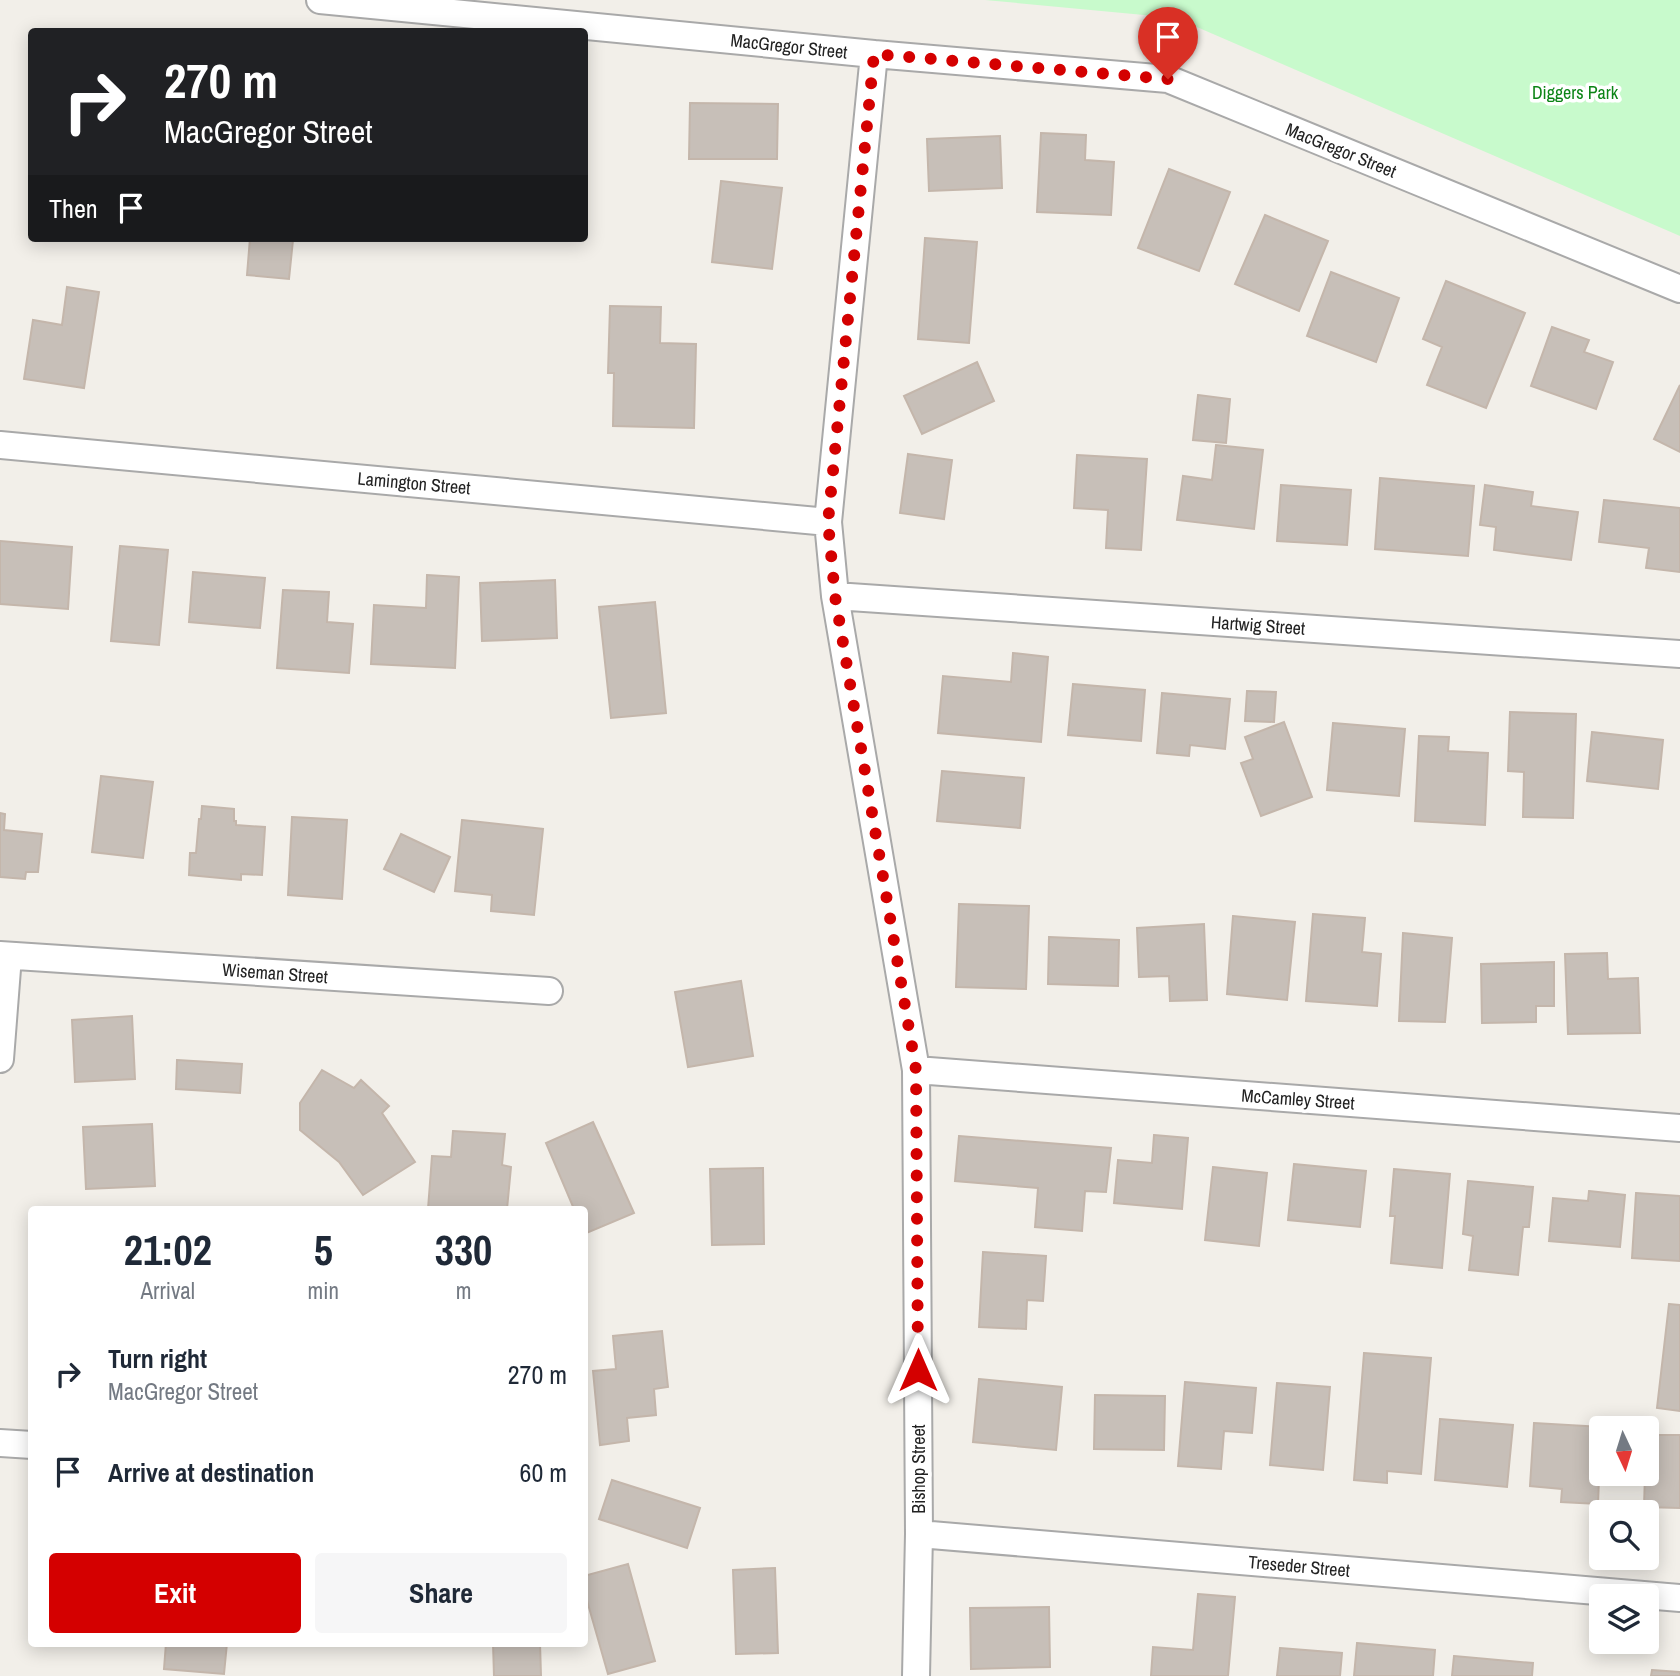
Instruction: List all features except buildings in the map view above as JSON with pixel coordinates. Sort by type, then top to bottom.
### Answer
[{"type":"street","name":"MacGregor Street","points":[[320,0],[874,54],[1168,79],[1680,289]]},
{"type":"street","name":"Bishop Street","points":[[874,54],[828,522],[835,596],[916,1070],[919,1534],[916,1676]]},
{"type":"street","name":"Lamington Street","points":[[0,445],[828,522]]},
{"type":"street","name":"Hartwig Street","points":[[835,596],[1680,654]]},
{"type":"street","name":"Wiseman Street","points":[[4,956],[549,991]]},
{"type":"street","points":[[0,1059],[4,956]]},
{"type":"street","name":"McCamley Street","points":[[916,1070],[1680,1128]]},
{"type":"street","points":[[0,1443],[28,1445]]},
{"type":"street","name":"Treseder Street","points":[[919,1534],[1680,1598]]},
{"type":"green space","name":"Diggers Park","points":[[985,0],[1680,0],[1680,236],[1176,18]]},
{"type":"route","points":[[918,1370],[916,1070],[835,596],[828,522],[874,54],[1168,79]]}]
